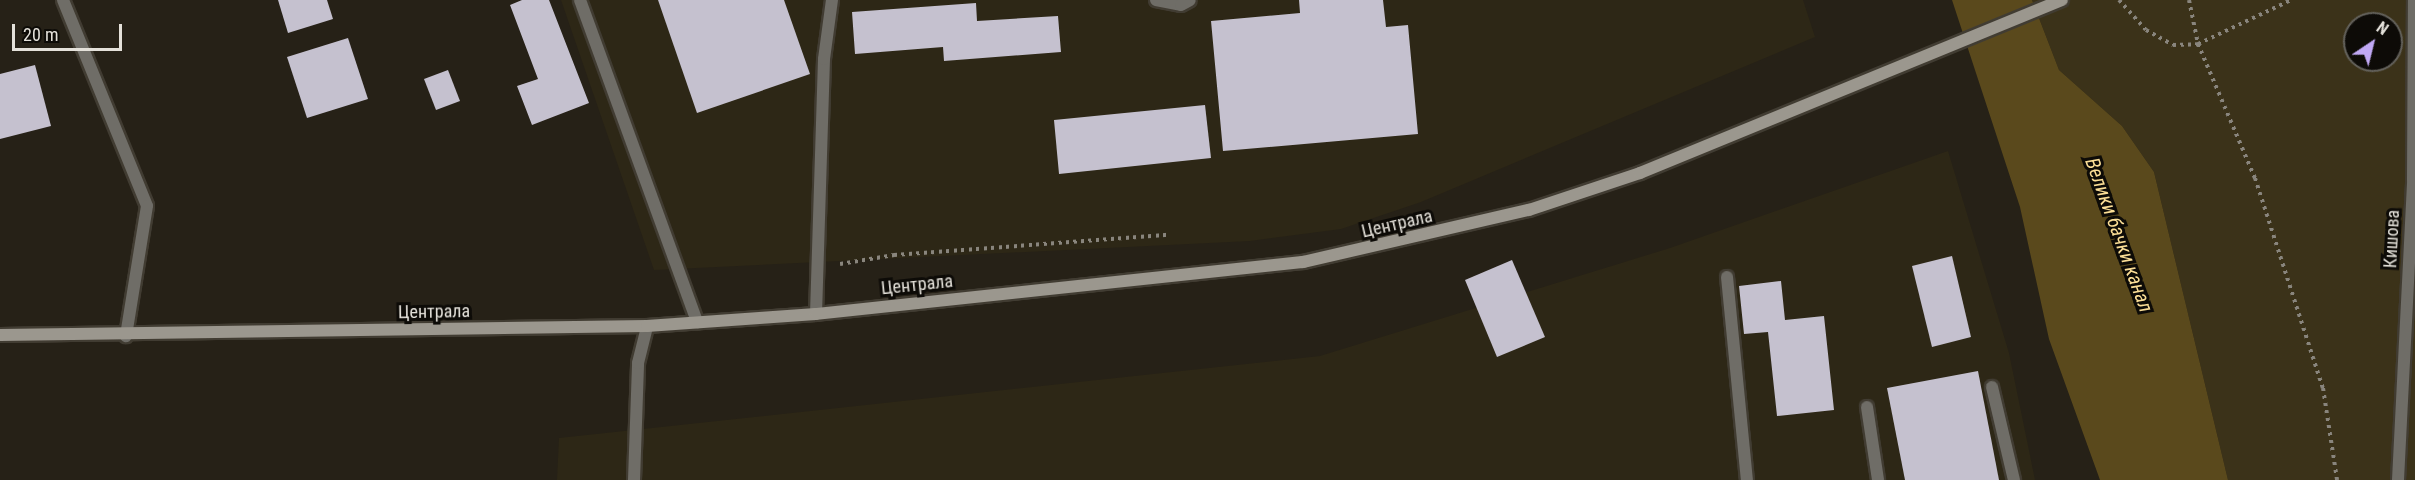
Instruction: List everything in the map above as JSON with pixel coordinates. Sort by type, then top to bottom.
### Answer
[{"type":"main road","name":"Централа","points":[[0,335],[126,336],[647,326],[816,314],[1303,262],[1411,240],[1529,210],[1640,173],[2062,0]]},
{"type":"street","points":[[63,0],[147,206],[126,336]]},
{"type":"street","points":[[580,0],[697,322]]},
{"type":"street","points":[[816,314],[824,59],[832,0]]},
{"type":"street","points":[[1156,0],[1181,5],[1190,0]]},
{"type":"street","name":"Кишова","points":[[2398,480],[2413,180],[2414,0]]},
{"type":"street","points":[[1727,277],[1747,480]]},
{"type":"street","points":[[634,480],[638,363],[647,326]]},
{"type":"street","points":[[1992,387],[2014,480]]},
{"type":"street","points":[[1867,408],[1878,480]]},
{"type":"path","points":[[2119,0],[2146,30],[2173,45],[2198,44],[2291,0]]},
{"type":"path","points":[[2189,0],[2198,44],[2255,178],[2323,388],[2337,480]]},
{"type":"path","points":[[816,267],[894,255],[1168,235]]},
{"type":"shaded area","points":[[561,0],[1803,0],[1815,37],[1421,202],[1341,229],[1250,241],[654,270]]},
{"type":"shaded area","points":[[2032,0],[2415,0],[2415,480],[2228,480],[2154,172],[2122,126],[2059,70]]},
{"type":"shaded area","points":[[1948,151],[2009,353],[2035,480],[557,480],[559,438],[1320,356],[1670,248]]},
{"type":"water","name":"Велики бачки канал","points":[[1952,0],[2032,0],[2059,70],[2122,126],[2154,172],[2228,480],[2100,480],[2049,339],[2020,207]]},
{"type":"building","points":[[278,0],[327,0],[333,19],[288,33]]},
{"type":"building","points":[[522,0],[549,0],[589,103],[532,125],[517,86],[538,79],[510,5]]},
{"type":"building","points":[[658,0],[784,0],[810,74],[697,113]]},
{"type":"building","points":[[1299,0],[1383,0],[1386,27],[1408,25],[1418,134],[1223,151],[1211,21],[1300,13]]},
{"type":"building","points":[[976,3],[977,21],[1058,16],[1061,52],[944,61],[943,47],[855,54],[852,12]]},
{"type":"building","points":[[348,38],[368,99],[307,118],[287,57]]},
{"type":"building","points":[[35,65],[51,126],[0,139],[0,74]]},
{"type":"building","points":[[448,70],[460,101],[436,110],[424,79]]},
{"type":"building","points":[[1205,105],[1211,158],[1059,174],[1054,120]]},
{"type":"building","points":[[1952,256],[1971,337],[1932,347],[1912,266]]},
{"type":"building","points":[[1512,260],[1545,337],[1497,357],[1465,280]]},
{"type":"building","points":[[1781,281],[1785,320],[1824,316],[1834,410],[1777,416],[1768,332],[1744,334],[1739,286]]},
{"type":"building","points":[[1978,371],[1999,480],[1905,480],[1887,388]]}]
